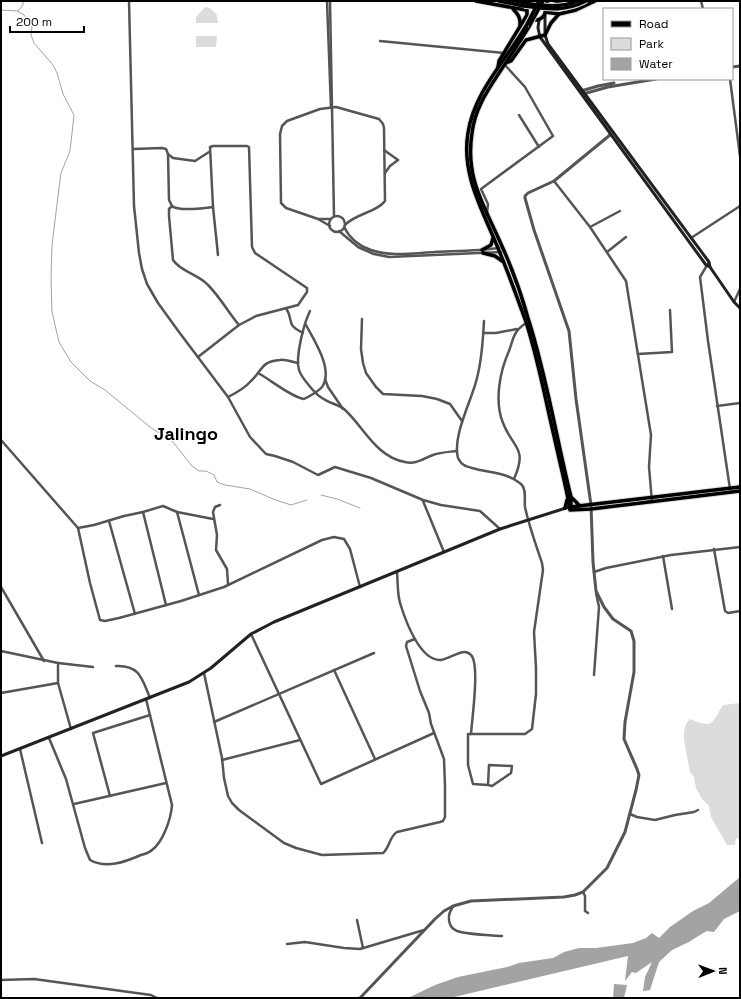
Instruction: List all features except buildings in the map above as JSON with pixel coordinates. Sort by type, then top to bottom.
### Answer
[{"type":"main road","points":[[476,1],[512,8],[527,4]]},
{"type":"main road","points":[[499,1],[550,6],[564,5],[578,1]]},
{"type":"main road","points":[[516,1],[558,9],[567,8],[586,1]]},
{"type":"main road","points":[[564,509],[569,497],[542,383],[526,323],[501,250],[477,191],[471,165],[471,140],[478,108],[528,25],[539,1],[544,4],[568,1]]},
{"type":"main road","points":[[548,1],[528,25],[483,92],[475,107],[468,134],[467,151],[472,186],[494,237],[516,281],[537,347],[571,508]]},
{"type":"main road","points":[[545,13],[559,14],[576,10],[595,1]]},
{"type":"main road","points":[[498,68],[499,61],[527,16],[527,4]]},
{"type":"main road","points":[[544,4],[545,34],[548,44],[610,135],[740,308]]},
{"type":"main road","points":[[512,8],[518,14],[521,21],[520,28]]},
{"type":"main road","points":[[545,13],[539,20],[538,28],[540,37],[691,238],[707,264]]},
{"type":"main road","points":[[505,64],[511,61],[526,40],[540,37],[545,34],[551,22],[559,14]]},
{"type":"main road","points":[[527,16],[532,20],[539,20]]},
{"type":"main road","points":[[483,251],[491,245],[494,237]]},
{"type":"main road","points":[[483,251],[504,262]]},
{"type":"main road","points":[[571,508],[652,500],[729,490],[740,487]]},
{"type":"main road","points":[[729,490],[740,491]]},
{"type":"main road","points":[[569,497],[580,506]]},
{"type":"main road","points":[[1,756],[185,684],[204,673],[251,634],[274,622],[500,529],[564,509],[580,506],[591,507]]},
{"type":"street","points":[[129,1],[136,230],[142,269],[147,284],[158,303],[228,397],[250,437],[266,454],[293,462],[318,475],[334,467],[353,472],[423,500],[442,505],[480,511],[500,529]]},
{"type":"street","points":[[327,1],[332,112],[334,216],[329,222],[330,226]]},
{"type":"street","points":[[330,1],[331,107]]},
{"type":"street","points":[[380,41],[504,53]]},
{"type":"street","points":[[487,214],[488,204],[481,189],[553,136],[525,87],[505,64]]},
{"type":"street","points":[[582,92],[598,86],[637,80]]},
{"type":"street","points":[[582,92],[608,86],[649,80]]},
{"type":"street","points":[[730,80],[739,136],[740,156]]},
{"type":"street","points":[[334,216],[351,218],[379,207],[383,203],[385,199],[384,128],[381,121],[341,108],[331,107],[287,121],[282,126],[280,134],[281,203],[286,208],[318,219],[330,226],[333,231],[339,231],[358,247],[370,253],[383,256],[396,257],[501,250]]},
{"type":"street","points":[[519,115],[538,147]]},
{"type":"street","points":[[594,675],[599,607],[594,572],[591,507],[576,399],[569,331],[534,230],[525,196],[528,193],[554,181],[610,135]]},
{"type":"street","points":[[198,357],[239,325],[256,316],[298,305],[307,292],[307,288],[255,253],[252,248],[249,147],[247,146],[210,147],[209,152],[212,173],[213,207],[218,255]]},
{"type":"street","points":[[133,149],[162,148],[166,150],[173,158],[195,161],[209,152]]},
{"type":"street","points":[[384,150],[398,160],[390,166],[385,173]]},
{"type":"street","points":[[168,154],[169,200],[172,206],[178,209],[213,207]]},
{"type":"street","points":[[554,181],[590,227],[626,281],[651,435],[649,468],[652,500]]},
{"type":"street","points":[[172,206],[169,216],[173,260],[176,265],[200,278],[209,285],[239,325]]},
{"type":"street","points":[[691,238],[740,206]]},
{"type":"street","points":[[590,227],[620,211]]},
{"type":"street","points":[[342,218],[349,237],[360,245],[383,253],[396,254],[483,251]]},
{"type":"street","points":[[339,231],[351,218]]},
{"type":"street","points":[[318,219],[331,219]]},
{"type":"street","points":[[607,252],[626,237]]},
{"type":"street","points":[[707,264],[700,278],[729,490]]},
{"type":"street","points":[[734,302],[740,289]]},
{"type":"street","points":[[286,308],[290,314],[289,320],[291,325],[303,333]]},
{"type":"street","points":[[638,354],[672,352],[670,310]]},
{"type":"street","points":[[310,311],[306,318],[306,324],[298,352],[300,371],[322,398],[344,409]]},
{"type":"street","points":[[362,319],[362,363],[366,373],[376,387],[383,394],[422,396],[438,399],[450,404],[463,421]]},
{"type":"street","points":[[471,734],[525,734],[532,729],[536,694],[534,632],[543,570],[528,519],[524,502],[525,493],[523,486],[514,479],[495,472],[476,469],[464,465],[458,459],[459,437],[482,359],[484,321]]},
{"type":"street","points":[[483,333],[496,333],[517,329],[526,323]]},
{"type":"street","points":[[306,324],[324,363],[325,378],[328,387],[344,409],[380,450],[392,458],[406,463],[421,461],[438,454],[458,451]]},
{"type":"street","points":[[514,479],[520,460],[518,448],[503,422],[499,387],[505,358],[517,329]]},
{"type":"street","points":[[228,397],[252,381],[260,368],[269,362],[280,360],[298,363]]},
{"type":"street","points":[[258,373],[297,398],[304,399],[322,387],[325,378]]},
{"type":"street","points":[[717,406],[740,403]]},
{"type":"street","points":[[1,440],[78,528],[100,620],[104,621],[135,614],[199,595],[228,584],[322,540],[334,537],[344,539],[350,549],[360,587]]},
{"type":"street","points":[[423,500],[444,552]]},
{"type":"street","points":[[220,505],[215,508],[213,512],[217,535],[216,550],[227,569],[228,584]]},
{"type":"street","points":[[78,528],[163,506],[177,512],[213,519]]},
{"type":"street","points":[[143,512],[166,605]]},
{"type":"street","points":[[177,512],[199,595]]},
{"type":"street","points":[[109,521],[135,614]]},
{"type":"street","points":[[594,572],[663,556],[740,546]]},
{"type":"street","points":[[714,550],[725,611],[728,613],[740,610]]},
{"type":"street","points":[[663,556],[672,609]]},
{"type":"street","points":[[397,572],[400,606],[423,653],[430,658],[439,660],[445,660],[464,652],[470,654],[473,658],[476,673],[471,734],[468,734],[468,765],[472,784],[492,786],[511,773],[512,766],[489,765],[488,785]]},
{"type":"street","points":[[1,587],[44,661]]},
{"type":"street","points":[[360,998],[442,913],[453,906],[470,901],[564,897],[575,895],[583,892],[600,876],[613,858],[625,832],[638,784],[638,772],[626,745],[624,735],[634,672],[634,641],[631,631],[613,619],[604,607],[596,591]]},
{"type":"street","points":[[251,634],[321,784],[434,733]]},
{"type":"street","points":[[204,673],[226,787],[232,804],[284,843],[296,848],[322,855],[379,853],[386,851],[392,836],[397,832],[440,822],[445,817],[446,786],[444,759],[406,646],[407,642],[415,639]]},
{"type":"street","points":[[1,651],[44,661],[93,666]]},
{"type":"street","points":[[214,722],[374,653]]},
{"type":"street","points":[[58,663],[58,683],[71,729]]},
{"type":"street","points":[[49,738],[66,779],[85,848],[90,860],[102,864],[123,863],[152,850],[167,826],[172,805],[150,715],[148,698],[138,672],[132,668],[116,666]]},
{"type":"street","points":[[334,670],[375,760]]},
{"type":"street","points":[[1,693],[58,683]]},
{"type":"street","points":[[110,796],[93,733],[150,715]]},
{"type":"street","points":[[222,760],[300,740]]},
{"type":"street","points":[[20,749],[42,843]]},
{"type":"street","points":[[74,804],[166,782]]},
{"type":"street","points":[[630,814],[637,817],[655,820],[675,815],[688,814],[698,810]]},
{"type":"street","points":[[583,892],[585,896],[585,911],[588,913]]},
{"type":"street","points":[[453,906],[448,917],[450,925],[456,930],[502,936]]},
{"type":"street","points":[[357,920],[363,948]]},
{"type":"street","points":[[287,944],[305,942],[344,948],[363,948],[426,929]]},
{"type":"street","points":[[1,980],[34,979],[151,995],[157,998]]},
{"type":"green space","points":[[205,7],[210,8],[217,15],[218,23],[196,23],[196,17]]},
{"type":"green space","points":[[196,36],[217,36],[216,47],[196,47]]},
{"type":"green space","points":[[740,703],[740,839],[736,838],[735,845],[727,845],[711,817],[709,806],[702,799],[696,788],[694,777],[690,772],[684,740],[684,731],[686,724],[690,719],[708,724],[714,720],[723,705]]},
{"type":"water","points":[[740,877],[740,911],[724,919],[714,932],[707,931],[672,950],[659,962],[650,990],[643,991],[645,977],[652,962],[636,973],[632,972],[625,981],[628,956],[450,998],[408,998],[435,985],[458,977],[507,967],[519,963],[553,958],[564,952],[579,948],[596,948],[633,943],[646,938],[652,933],[659,938],[670,927],[693,911],[709,903]]},
{"type":"water","points":[[614,984],[627,985],[624,998],[613,998]]},
{"type":"waterway","points":[[18,11],[23,5],[23,1]]},
{"type":"waterway","points":[[1,10],[17,11],[24,15],[29,21],[32,27],[31,35],[34,43],[53,65],[63,94],[74,115],[70,151],[61,173],[52,245],[51,280],[52,312],[59,342],[71,362],[90,381],[105,390],[150,427],[173,442],[192,466],[199,471],[206,471],[214,475],[217,482],[225,485],[250,489],[291,505],[307,500]]},
{"type":"waterway","points":[[321,495],[337,499],[360,508]]},
{"type":"district","name":"Jalingo","points":[[186,433]]}]
